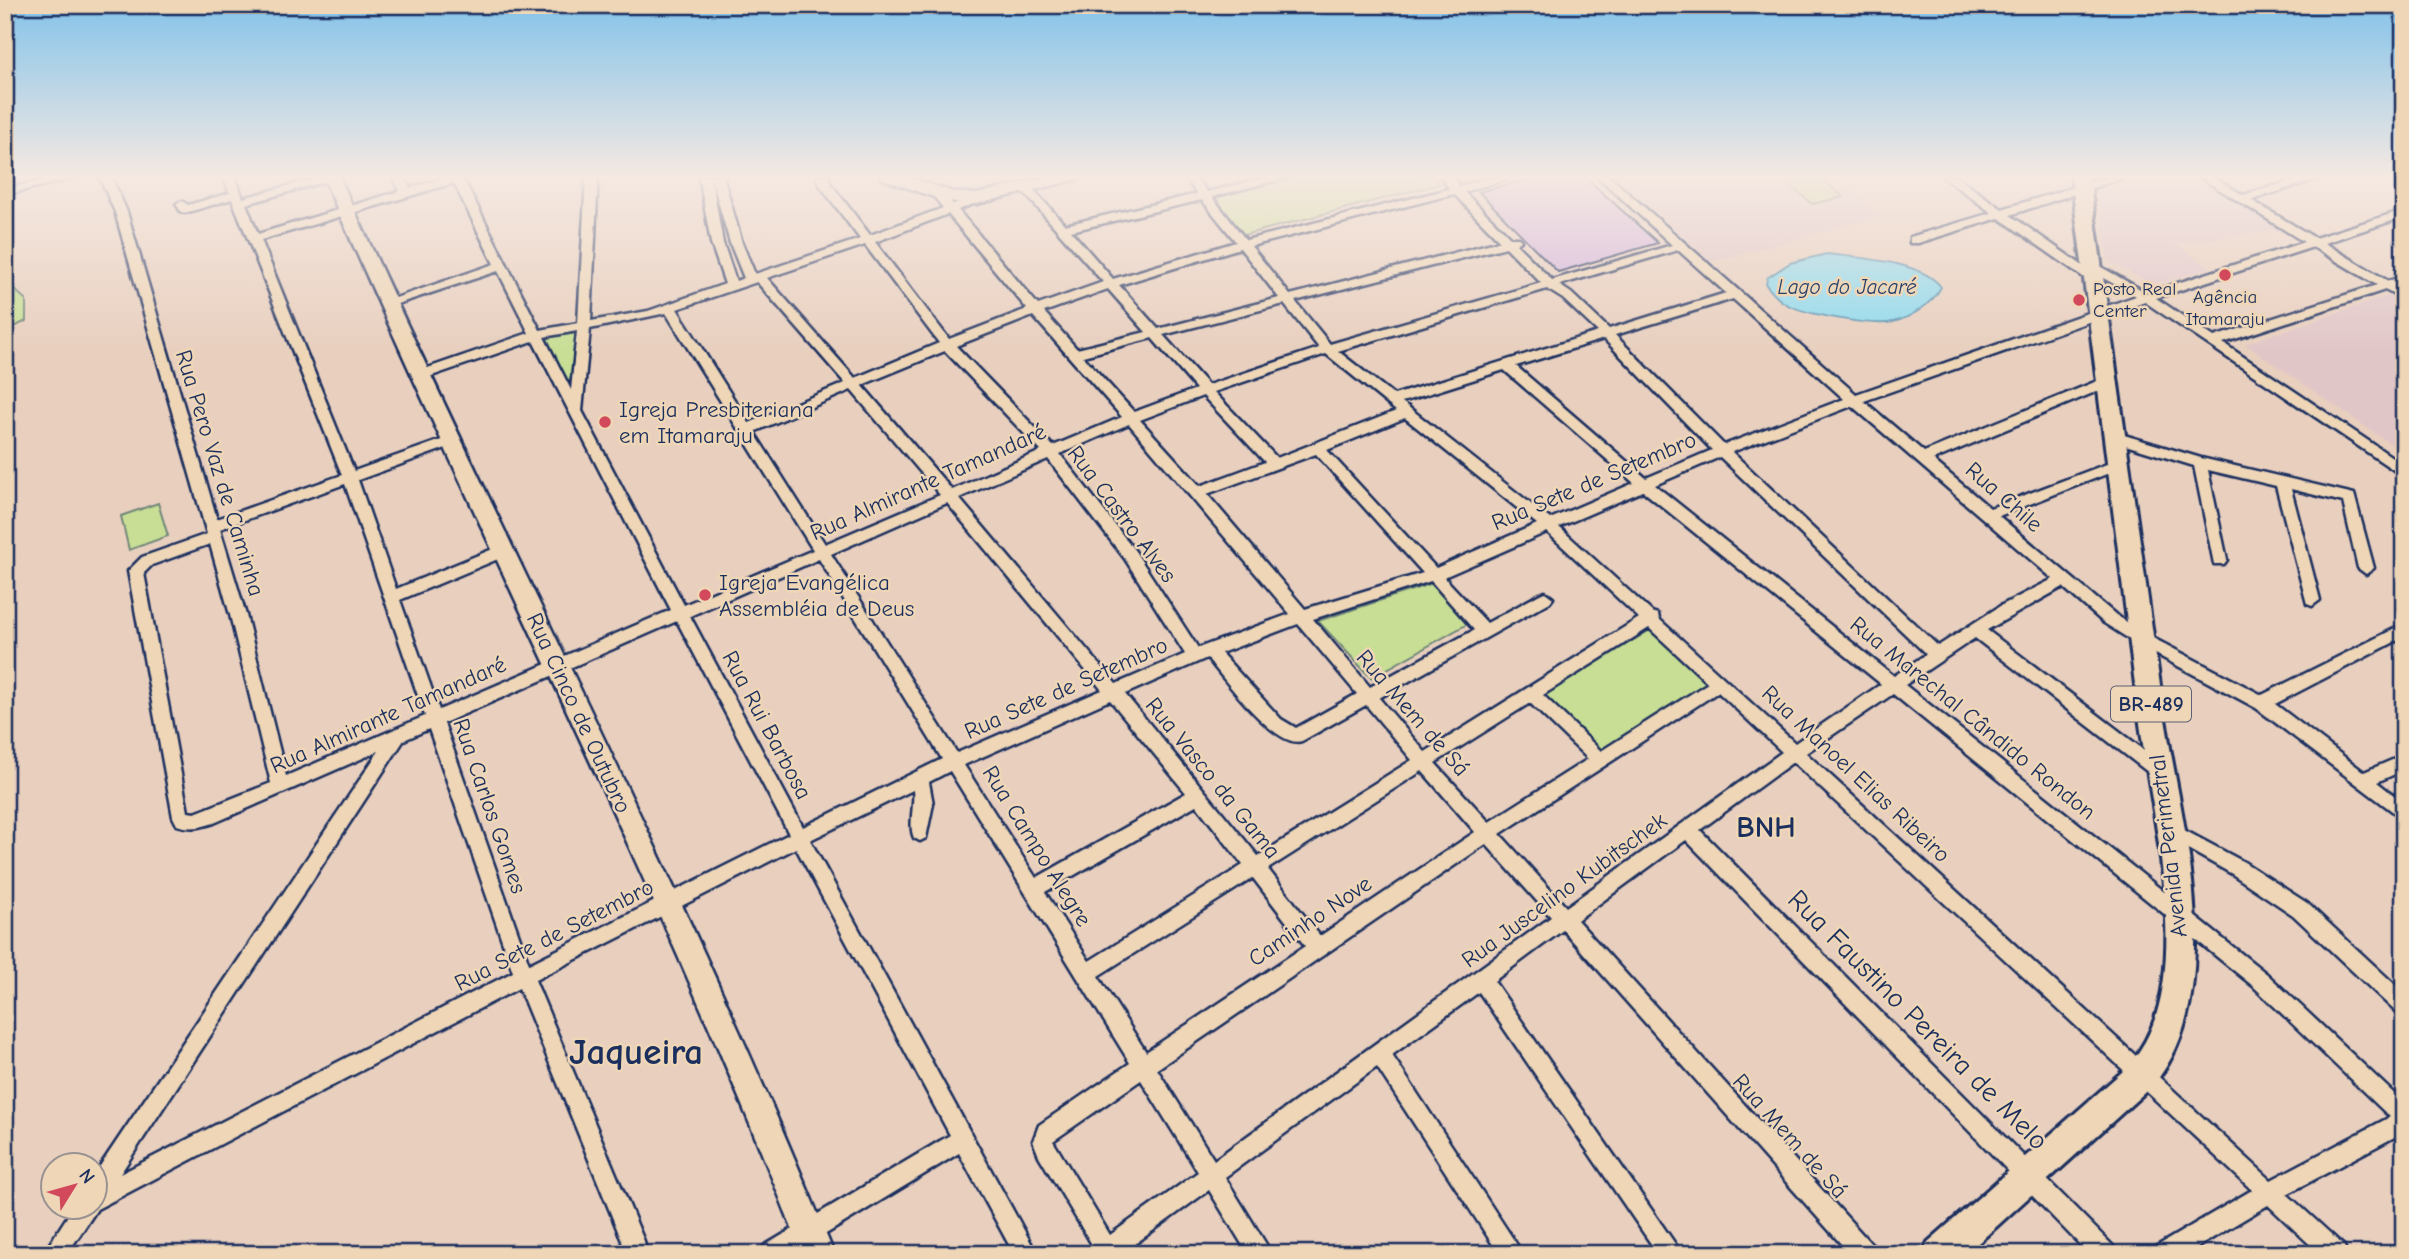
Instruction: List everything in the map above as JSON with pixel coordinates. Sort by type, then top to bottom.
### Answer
[{"type":"main road","name":"Avenida Perimetral","points":[[1940,1254],[2031,1177],[2143,1073],[2162,1046],[2175,1008],[2180,977],[2178,913],[2169,830],[2087,235]]},
{"type":"street","name":"Rua Pero Vaz de Caminha","points":[[127,235],[212,532],[239,615],[280,786]]},
{"type":"street","name":"Rua Carlos Gomes","points":[[255,235],[350,478],[524,976],[633,1241],[635,1254]]},
{"type":"street","points":[[256,238],[267,235]]},
{"type":"street","name":"Rua Cinco de Outubro","points":[[356,235],[505,550],[762,1115],[814,1243]]},
{"type":"street","name":"Rua Rui Barbosa","points":[[486,235],[800,837],[1027,1254]]},
{"type":"street","points":[[576,410],[589,235]]},
{"type":"street","points":[[716,235],[732,286]]},
{"type":"street","name":"Rua Vasco da Gama","points":[[734,235],[755,278],[854,383],[1114,691],[1317,947]]},
{"type":"street","name":"Rua Castro Alves","points":[[864,235],[947,345],[1051,453],[1202,653],[1275,724],[1296,736],[1368,696]]},
{"type":"street","points":[[421,375],[536,335],[625,320],[669,307],[882,235]]},
{"type":"street","name":"Rua Mem de Sá","points":[[972,235],[1035,310],[1197,492],[1423,761],[1865,1254]]},
{"type":"street","points":[[1068,235],[1204,389],[1274,463]]},
{"type":"street","name":"Rua Manoel Elias Ribeiro","points":[[1236,235],[1326,348],[1548,525],[1652,618],[1793,753],[2271,1191],[2336,1254]]},
{"type":"street","points":[[745,430],[1035,310],[1273,235]]},
{"type":"street","points":[[1506,235],[1723,451],[1937,655]]},
{"type":"street","name":"Rua Chile","points":[[1667,235],[1854,400],[2110,619],[2143,640],[2262,703],[2404,813]]},
{"type":"street","points":[[1914,240],[1931,235]]},
{"type":"street","points":[[2036,235],[2092,269],[2151,296],[2404,462]]},
{"type":"street","points":[[2300,235],[2404,296]]},
{"type":"street","name":"Rua Sete de Setembro","points":[[108,1190],[665,902],[955,761],[1202,653],[1301,616],[1436,574],[1723,451],[1854,400],[2098,313],[2335,235]]},
{"type":"street","points":[[1071,351],[1150,328],[1508,237]]},
{"type":"street","name":"Rua Almirante Tamandaré","points":[[212,532],[147,561],[136,570],[179,811],[183,820],[195,821],[1204,389],[1326,348],[1559,288],[1680,246]]},
{"type":"street","points":[[387,303],[500,266]]},
{"type":"street","points":[[2218,340],[2404,280]]},
{"type":"street","points":[[1392,400],[1735,294]]},
{"type":"street","name":"Rua Campo Alegre","points":[[669,307],[1261,1254]]},
{"type":"street","points":[[2218,340],[2404,472]]},
{"type":"street","name":"Rua Marechal Cândido Rondon","points":[[1505,364],[1645,485],[2260,980],[2404,1119]]},
{"type":"street","points":[[1924,458],[2107,382]]},
{"type":"street","points":[[1197,492],[1318,448],[1406,412]]},
{"type":"street","points":[[2115,437],[2200,463],[2349,498],[2365,568]]},
{"type":"street","points":[[212,532],[452,441]]},
{"type":"street","points":[[1318,448],[1436,574],[1485,631]]},
{"type":"street","points":[[2200,463],[2219,560]]},
{"type":"street","points":[[1990,514],[2118,465]]},
{"type":"street","points":[[2282,482],[2312,600]]},
{"type":"street","points":[[392,597],[505,550]]},
{"type":"street","name":"Rua Juscelino Kubitschek","points":[[1105,1252],[1793,753],[1894,687],[1937,655],[2063,580]]},
{"type":"street","points":[[1368,696],[1545,598]]},
{"type":"street","points":[[1087,973],[1652,618]]},
{"type":"street","points":[[2262,703],[2404,630]]},
{"type":"street","points":[[1975,631],[2159,771]]},
{"type":"street","name":"Caminho Nove","points":[[1105,1252],[1043,1141],[1046,1132],[1489,832],[1720,683]]},
{"type":"street","points":[[1531,694],[1601,761]]},
{"type":"street","points":[[108,1176],[399,735]]},
{"type":"street","points":[[2363,780],[2404,762]]},
{"type":"street","points":[[920,778],[924,804],[920,833]]},
{"type":"street","points":[[1034,888],[1198,795]]},
{"type":"street","name":"Rua Faustino Pereira de Melo","points":[[1688,830],[2105,1254]]},
{"type":"street","points":[[2169,830],[2238,868],[2300,909],[2404,1006]]},
{"type":"street","points":[[1482,980],[1671,1254]]},
{"type":"street","points":[[1379,1053],[1512,1254]]},
{"type":"street","points":[[2165,1254],[2271,1191],[2404,1119]]},
{"type":"street","points":[[772,1254],[814,1243],[963,1139]]},
{"type":"street","points":[[54,1254],[77,1220]]},
{"type":"shaded area","points":[[1681,235],[1812,235],[1711,262]]},
{"type":"shaded area","points":[[2104,235],[2245,235],[2176,244],[2210,268],[2154,285],[2108,261]]},
{"type":"shaded area","points":[[2390,295],[2404,303],[2404,453],[2245,344]]},
{"type":"green space","points":[[5,281],[26,300],[26,321],[5,332]]},
{"type":"green space","points":[[577,333],[569,388],[547,338]]},
{"type":"green space","points":[[158,503],[168,536],[129,550],[121,516]]},
{"type":"green space","points":[[1433,583],[1469,623],[1371,678],[1318,621]]},
{"type":"green space","points":[[1650,630],[1708,683],[1606,754],[1543,696]]},
{"type":"water","name":"Lago do Jacaré","points":[[1827,254],[1905,266],[1932,278],[1941,287],[1933,299],[1914,313],[1893,322],[1871,323],[1839,319],[1795,308],[1780,300],[1766,285],[1767,278],[1790,263]]},
{"type":"building","points":[[1521,235],[1649,235],[1658,243],[1558,272]]},
{"type":"place","name":"Agência Itamaraju","points":[[2225,275]]},
{"type":"place","name":"Posto Real Center","points":[[2079,300]]},
{"type":"place","name":"Igreja Presbiteriana em Itamaraju","points":[[605,422]]},
{"type":"place","name":"Igreja Evangélica Assembléia de Deus","points":[[705,595]]},
{"type":"district","name":"BNH","points":[[1766,827]]},
{"type":"district","name":"Jaqueira","points":[[636,1052]]}]
